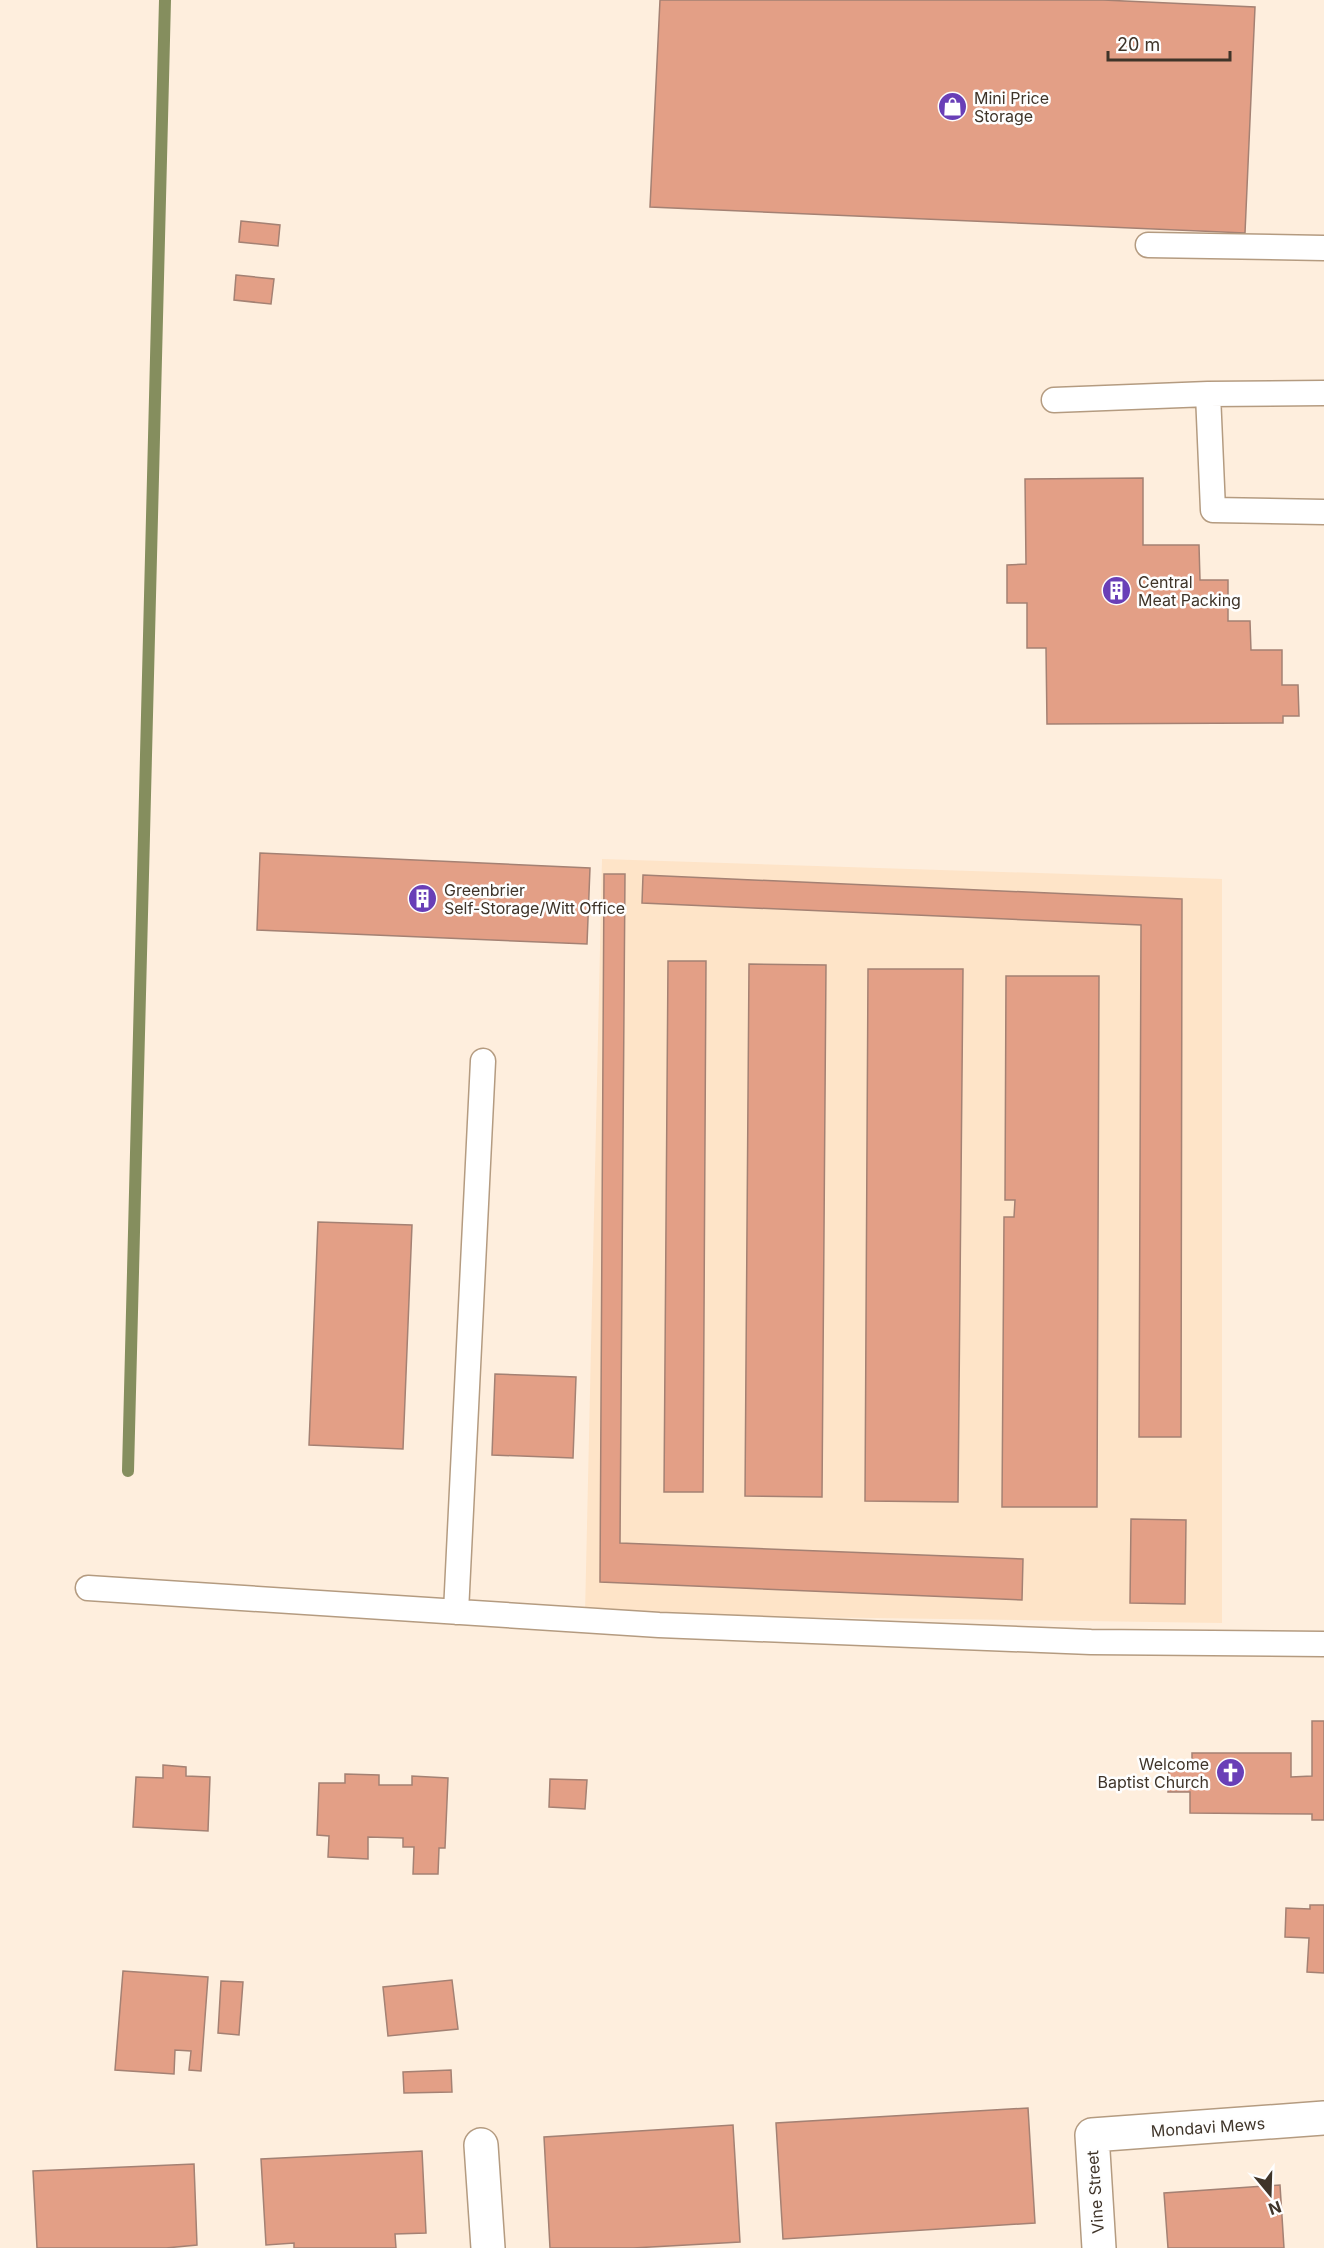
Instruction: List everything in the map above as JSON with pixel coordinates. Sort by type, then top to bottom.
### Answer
[{"type":"street","name":"Mondavi Mews","points":[[1092,2135],[1324,2118]]},
{"type":"street","name":"Vine Street","points":[[1092,2135],[1099,2248]]},
{"type":"street","points":[[481,2145],[488,2248]]},
{"type":"lane","points":[[1148,245],[1324,248]]},
{"type":"lane","points":[[1054,400],[1208,394],[1324,393]]},
{"type":"lane","points":[[1208,394],[1213,510],[1324,512]]},
{"type":"lane","points":[[456,1612],[483,1061]]},
{"type":"lane","points":[[88,1588],[659,1625],[1091,1642],[1324,1644]]},
{"type":"shaded area","points":[[602,859],[1222,879],[1222,1623],[585,1614]]},
{"type":"building","name":"Mini Price Storage","points":[[660,0],[1103,0],[1255,7],[1245,233],[650,207]]},
{"type":"building","points":[[241,221],[280,225],[278,246],[239,242]]},
{"type":"building","points":[[236,275],[274,279],[271,304],[234,300]]},
{"type":"building","name":"Central Meat Packing","points":[[1143,478],[1143,545],[1199,545],[1200,580],[1228,580],[1228,621],[1250,621],[1251,650],[1282,650],[1282,685],[1298,685],[1299,716],[1283,716],[1283,723],[1047,724],[1046,648],[1027,648],[1027,603],[1007,603],[1007,565],[1026,564],[1025,479]]},
{"type":"building","name":"Greenbrier Self-Storage/Witt Office","points":[[260,853],[590,868],[587,944],[257,930]]},
{"type":"building","points":[[604,874],[625,874],[620,1543],[1023,1559],[1022,1600],[600,1582]]},
{"type":"building","points":[[643,875],[1182,899],[1181,1437],[1139,1437],[1141,925],[642,903]]},
{"type":"building","points":[[668,961],[706,961],[703,1492],[664,1492]]},
{"type":"building","points":[[749,964],[826,965],[822,1497],[745,1496]]},
{"type":"building","points":[[868,969],[963,969],[958,1502],[865,1501]]},
{"type":"building","points":[[1006,976],[1099,976],[1097,1507],[1002,1507],[1004,1217],[1014,1217],[1015,1200],[1005,1200]]},
{"type":"building","points":[[318,1222],[412,1225],[403,1449],[309,1445]]},
{"type":"building","points":[[495,1374],[576,1377],[573,1458],[492,1455]]},
{"type":"building","points":[[1131,1519],[1186,1520],[1185,1604],[1130,1603]]},
{"type":"building","name":"Welcome Baptist Church","points":[[1312,1721],[1324,1721],[1324,1820],[1312,1820],[1312,1814],[1190,1813],[1190,1792],[1168,1792],[1169,1769],[1192,1769],[1192,1753],[1291,1753],[1291,1777],[1312,1776]]},
{"type":"building","points":[[163,1765],[186,1767],[186,1776],[210,1777],[208,1831],[133,1827],[136,1777],[163,1778]]},
{"type":"building","points":[[345,1774],[379,1775],[379,1785],[412,1785],[412,1776],[448,1778],[445,1848],[439,1848],[438,1874],[413,1874],[414,1847],[403,1847],[403,1838],[368,1837],[368,1859],[328,1857],[329,1836],[317,1835],[319,1783],[345,1783]]},
{"type":"building","points":[[550,1779],[587,1780],[585,1809],[549,1807]]},
{"type":"building","points":[[1310,1905],[1324,1905],[1324,1973],[1307,1972],[1309,1938],[1285,1937],[1286,1908],[1310,1909]]},
{"type":"building","points":[[123,1971],[208,1977],[201,2071],[189,2070],[191,2051],[175,2050],[174,2074],[115,2070]]},
{"type":"building","points":[[452,1980],[458,2029],[388,2036],[383,1987]]},
{"type":"building","points":[[221,1981],[243,1982],[239,2035],[218,2033]]},
{"type":"building","points":[[451,2070],[452,2092],[404,2093],[403,2072]]},
{"type":"building","points":[[1028,2108],[1035,2223],[783,2239],[776,2123]]},
{"type":"building","points":[[733,2125],[740,2242],[633,2248],[550,2248],[544,2137]]},
{"type":"building","points":[[422,2151],[426,2233],[395,2234],[396,2248],[294,2248],[294,2243],[266,2245],[261,2159]]},
{"type":"building","points":[[194,2164],[197,2245],[166,2248],[37,2248],[33,2171]]},
{"type":"building","points":[[1280,2185],[1284,2248],[1168,2248],[1164,2193]]},
{"type":"waterway","points":[[128,1471],[165,0]]},
{"type":"place","name":"Mini Price Storage","points":[[953,107]]},
{"type":"place","name":"Central Meat Packing","points":[[1117,591]]},
{"type":"place","name":"Greenbrier Self-Storage/Witt Office","points":[[423,899]]},
{"type":"place","name":"Welcome Baptist Church","points":[[1230,1773]]}]
